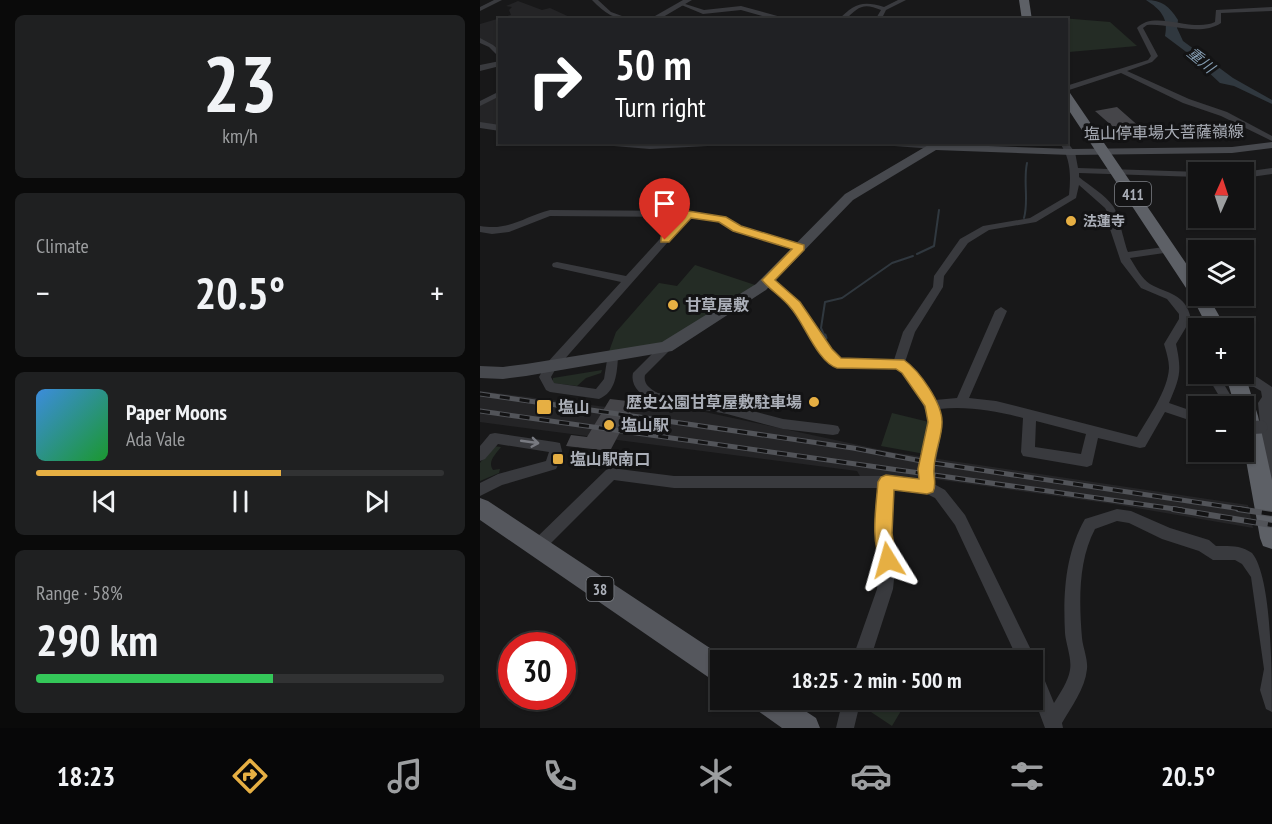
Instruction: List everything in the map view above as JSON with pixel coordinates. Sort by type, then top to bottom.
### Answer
[{"type":"highway","points":[[1024,0],[1027,18]]},
{"type":"highway","name":"411","points":[[1068,99],[1188,276]]},
{"type":"highway","points":[[1239,384],[1248,417],[1272,538]]},
{"type":"main road","name":"塩山停車場大菩薩嶺線","points":[[938,144],[1067,147],[1104,151],[1232,150],[1272,145]]},
{"type":"main road","points":[[480,372],[503,373],[550,367],[666,347],[768,280],[849,197],[938,144]]},
{"type":"main road","name":"38","points":[[480,508],[710,663]]},
{"type":"main road","points":[[780,710],[806,728]]},
{"type":"street","points":[[480,9],[499,0]]},
{"type":"street","points":[[595,0],[609,13],[624,18]]},
{"type":"street","points":[[879,18],[884,9],[903,0]]},
{"type":"street","points":[[655,18],[685,2],[707,13],[741,9],[777,18]]},
{"type":"street","points":[[843,18],[856,5],[872,4],[884,9]]},
{"type":"street","points":[[1068,88],[1122,71],[1155,56],[1140,27],[1148,22],[1205,27],[1218,23],[1218,10],[1272,9]]},
{"type":"street","points":[[480,40],[491,46],[498,54]]},
{"type":"street","points":[[480,68],[498,64]]},
{"type":"street","points":[[1122,71],[1186,101],[1224,114],[1272,139]]},
{"type":"street","points":[[480,104],[498,94]]},
{"type":"street","points":[[480,125],[498,128]]},
{"type":"street","points":[[626,144],[650,146],[688,144]]},
{"type":"street","points":[[899,364],[909,332],[938,287],[939,276],[964,242],[986,228],[1033,219],[1073,196],[1074,174],[1067,147]]},
{"type":"street","points":[[1074,174],[1117,171],[1188,174]]},
{"type":"street","points":[[1254,174],[1272,171]]},
{"type":"street","points":[[932,405],[961,402],[996,406],[1140,443],[1162,406],[1175,367],[1170,344],[1185,318],[1184,313],[1171,296],[1145,286],[1124,256],[1114,226],[1113,213],[1109,206],[1074,174]]},
{"type":"street","points":[[480,229],[501,233],[550,213],[688,214],[722,219],[737,228],[800,248]]},
{"type":"street","points":[[612,357],[610,380],[599,394],[550,387],[545,377],[550,367],[688,214]]},
{"type":"street","points":[[1124,256],[1171,249]]},
{"type":"street","points":[[557,265],[629,280]]},
{"type":"street","points":[[768,280],[796,305],[827,352],[837,363],[899,364],[907,369],[932,405],[935,422],[926,469],[927,487]]},
{"type":"street","points":[[961,402],[1001,310]]},
{"type":"street","points":[[666,347],[639,373],[638,378],[644,391],[655,397],[727,409],[783,424],[833,430]]},
{"type":"street","points":[[1254,381],[1267,389],[1269,398],[1264,403],[1272,474]]},
{"type":"street","points":[[1162,406],[1188,415]]},
{"type":"street","points":[[1030,415],[1028,452],[1087,461],[1093,430]]},
{"type":"street","points":[[480,455],[495,438],[555,447],[556,455],[551,465],[498,480],[480,490]]},
{"type":"street","points":[[538,546],[611,474],[674,482],[886,482],[927,487],[940,494],[960,520],[1022,650]]},
{"type":"street","points":[[864,650],[885,589],[888,560],[883,533],[886,482]]},
{"type":"street","points":[[1054,724],[1079,666],[1075,647],[1074,583],[1078,548],[1090,524],[1107,517],[1131,517],[1167,534],[1204,545],[1213,553],[1237,553],[1247,559],[1258,574],[1272,669],[1269,690],[1272,703]]},
{"type":"street","points":[[1043,697],[1054,724]]},
{"type":"street","points":[[845,728],[849,710]]},
{"type":"shaded area","points":[[518,1],[542,10],[550,8],[572,18],[501,18],[511,15],[509,10],[512,7],[506,6]]},
{"type":"shaded area","points":[[498,19],[498,53],[480,39],[480,24]]},
{"type":"shaded area","points":[[1068,19],[1110,22],[1137,46],[1069,52]]},
{"type":"shaded area","points":[[498,94],[498,127],[480,125],[480,104]]},
{"type":"shaded area","points":[[695,265],[761,287],[674,342],[607,357],[616,332],[659,283],[677,286]]},
{"type":"shaded area","points":[[602,370],[601,373],[586,378],[577,386],[553,383],[553,378]]},
{"type":"shaded area","points":[[480,391],[638,411],[654,401],[891,452],[1248,505],[1253,528],[1113,504],[941,480],[889,475],[861,478],[857,471],[480,422]]},
{"type":"shaded area","points":[[892,413],[929,422],[925,454],[881,446]]},
{"type":"shaded area","points":[[492,446],[501,447],[491,464],[493,470],[500,469],[499,473],[480,481],[480,463]]},
{"type":"shaded area","points":[[868,710],[901,710],[892,726]]},
{"type":"water","name":"重川","points":[[1146,0],[1161,3],[1171,11],[1178,20],[1177,28],[1183,41],[1233,78],[1272,100],[1272,104],[1234,86],[1220,83],[1189,54],[1165,36],[1166,24],[1162,15]]},
{"type":"building","points":[[1117,107],[1142,129],[1119,132],[1095,111]]},
{"type":"building","name":"塩山駅","points":[[610,399],[636,402],[610,451],[566,446],[571,435],[587,437]]},
{"type":"waterway","points":[[1024,218],[1027,163]]},
{"type":"waterway","points":[[917,254],[934,246],[939,210]]},
{"type":"waterway","points":[[825,337],[821,328],[825,302],[842,298],[892,263],[913,256]]},
{"type":"railway","points":[[480,394],[853,448],[927,462],[1248,510]]},
{"type":"railway","points":[[480,411],[1182,510]]},
{"type":"railway","points":[[1173,509],[1272,525]]},
{"type":"railway","points":[[1238,509],[1272,514]]},
{"type":"place","name":"法蓮寺","points":[[1071,221]]},
{"type":"place","name":"甘草屋敷","points":[[673,305]]},
{"type":"place","name":"歴史公園甘草屋敷駐車場","points":[[814,402]]},
{"type":"place","name":"塩山","points":[[544,407]]},
{"type":"place","name":"塩山駅","points":[[609,425]]},
{"type":"place","name":"塩山駅南口","points":[[558,459]]},
{"type":"route","points":[[665,240],[688,214],[722,219],[754,235],[800,248],[768,280],[778,286],[796,305],[827,352],[837,363],[899,364],[907,369],[932,405],[935,422],[926,469],[927,487],[886,482],[883,533],[888,560]]}]
